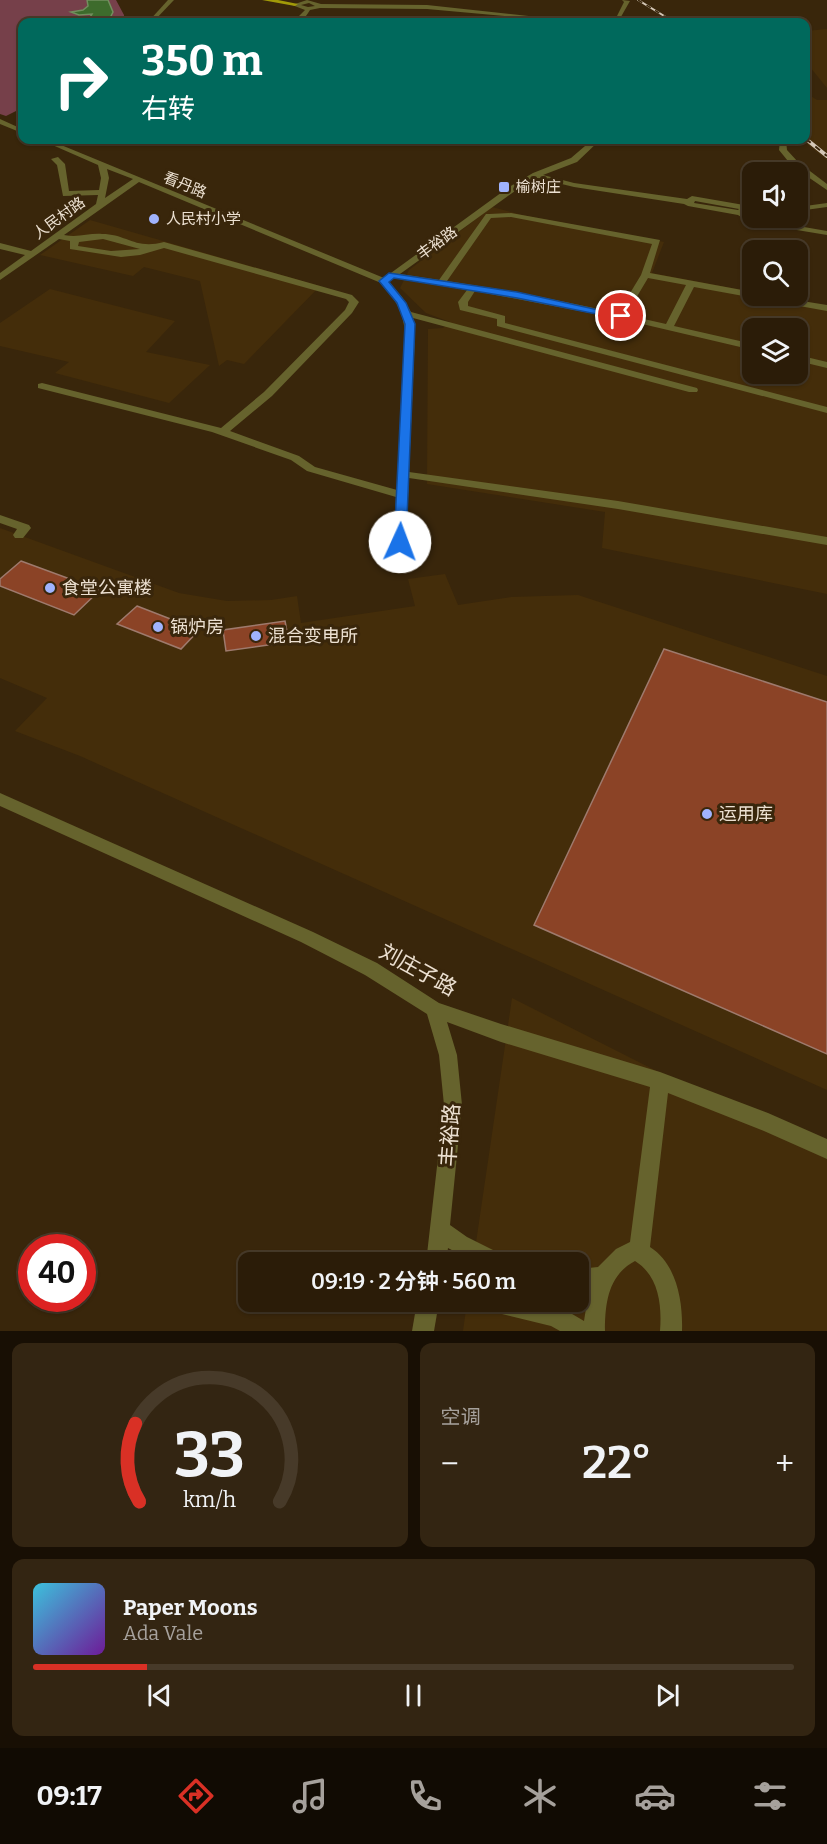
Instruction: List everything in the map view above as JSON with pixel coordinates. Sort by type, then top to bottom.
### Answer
[{"type":"main road","points":[[265,0],[297,3]]},
{"type":"main road","points":[[280,0],[297,3]]},
{"type":"street","points":[[154,18],[171,0]]},
{"type":"street","points":[[618,18],[627,1],[625,0]]},
{"type":"street","points":[[319,6],[319,3],[313,1],[297,3],[297,7],[308,9],[319,6],[427,7],[540,18]]},
{"type":"street","points":[[302,18],[308,9]]},
{"type":"street","points":[[1,123],[18,129]]},
{"type":"street","name":"看丹路","points":[[54,144],[137,180],[388,278],[472,288],[621,316],[742,344]]},
{"type":"street","name":"丰裕路","points":[[388,278],[495,201],[536,175],[574,160],[592,144]]},
{"type":"street","points":[[783,144],[783,150],[795,164],[827,188]]},
{"type":"street","points":[[55,159],[61,164],[66,194],[103,192]]},
{"type":"street","name":"人民村路","points":[[0,277],[100,205],[105,178],[102,165]]},
{"type":"street","points":[[536,175],[574,185],[690,202],[688,204],[742,209]]},
{"type":"street","points":[[100,205],[137,180]]},
{"type":"street","points":[[808,208],[827,206]]},
{"type":"street","points":[[441,283],[489,216],[511,215],[657,242],[645,275],[621,316]]},
{"type":"street","points":[[797,228],[827,233]]},
{"type":"street","points":[[58,236],[75,240],[103,236],[148,249]]},
{"type":"street","points":[[75,240],[73,247],[99,254],[109,252],[129,255],[164,245],[349,297],[354,302],[349,311],[268,394],[222,433]]},
{"type":"street","points":[[0,246],[32,254]]},
{"type":"street","points":[[645,275],[742,293]]},
{"type":"street","points":[[388,278],[407,314],[410,334],[400,542]]},
{"type":"street","points":[[669,327],[691,284]]},
{"type":"street","points":[[472,288],[463,302],[463,308],[502,318],[500,324],[827,410]]},
{"type":"street","points":[[808,305],[827,308]]},
{"type":"street","points":[[407,314],[693,390]]},
{"type":"street","points":[[808,360],[827,365]]},
{"type":"street","points":[[42,386],[222,433],[295,458],[311,469],[402,495]]},
{"type":"street","points":[[402,474],[618,505],[827,541]]},
{"type":"street","points":[[0,519],[25,528],[19,535]]},
{"type":"street","name":"刘庄子路","points":[[0,799],[307,937],[371,969],[434,1009],[501,1033],[660,1081],[827,1149]]},
{"type":"street","name":"丰裕路","points":[[434,1009],[448,1055],[453,1105],[437,1252]]},
{"type":"street","points":[[639,1252],[660,1081]]},
{"type":"street","points":[[440,1230],[476,1252]]},
{"type":"street","points":[[594,1331],[594,1309],[603,1277],[612,1263],[635,1250],[645,1254],[666,1284],[673,1311],[671,1331]]},
{"type":"street","points":[[589,1279],[603,1277]]},
{"type":"street","points":[[423,1331],[426,1312]]},
{"type":"street","points":[[537,1312],[554,1316],[581,1331]]},
{"type":"shaded area","points":[[0,0],[116,0],[124,18],[18,18],[18,110],[6,116],[0,114]]},
{"type":"shaded area","points":[[87,0],[108,0],[113,12],[110,18],[90,18],[92,14],[79,15],[71,12],[83,10],[88,6]]},
{"type":"shaded area","points":[[827,29],[827,88],[810,67],[810,31]]},
{"type":"shaded area","points":[[810,96],[817,100],[827,100],[827,160],[807,144],[810,144]]},
{"type":"shaded area","points":[[492,207],[522,215],[664,242],[652,273],[742,290],[742,306],[808,306],[808,303],[827,306],[827,594],[602,548],[605,512],[427,484],[428,329],[443,328],[450,322],[426,313],[400,288],[409,270]]},
{"type":"shaded area","points":[[90,220],[320,286],[244,364],[227,360],[219,366],[200,281],[144,267],[133,276],[40,255]]},
{"type":"shaded area","points":[[50,289],[175,321],[146,352],[210,365],[169,403],[55,373],[69,362],[0,346],[0,323]]},
{"type":"shaded area","points":[[0,528],[179,593],[227,601],[271,600],[297,596],[301,623],[415,606],[408,579],[445,574],[458,605],[511,597],[578,595],[827,676],[827,1090],[80,756],[15,731],[47,698],[0,678]]},
{"type":"shaded area","points":[[512,998],[827,1157],[827,1331],[463,1331],[466,1312],[589,1312],[589,1252],[475,1252]]},
{"type":"building","name":"食堂公寓楼","points":[[21,561],[100,590],[74,615],[0,586],[0,579]]},
{"type":"building","name":"锅炉房","points":[[137,606],[199,630],[181,649],[117,624]]},
{"type":"building","name":"混合变电所","points":[[285,621],[289,642],[226,651],[223,630]]},
{"type":"building","name":"运用库","points":[[664,649],[827,702],[827,1054],[534,925]]},
{"type":"railway","points":[[638,0],[667,18]]},
{"type":"railway","points":[[810,142],[827,156]]},
{"type":"place","name":"榆树庄","points":[[504,187]]},
{"type":"place","name":"人民村小学","points":[[154,219]]},
{"type":"place","name":"食堂公寓楼","points":[[50,588]]},
{"type":"place","name":"锅炉房","points":[[158,627]]},
{"type":"place","name":"混合变电所","points":[[256,636]]},
{"type":"place","name":"运用库","points":[[707,814]]},
{"type":"route","points":[[400,542],[410,324],[402,303],[384,281],[392,275],[517,295],[621,316]]}]
